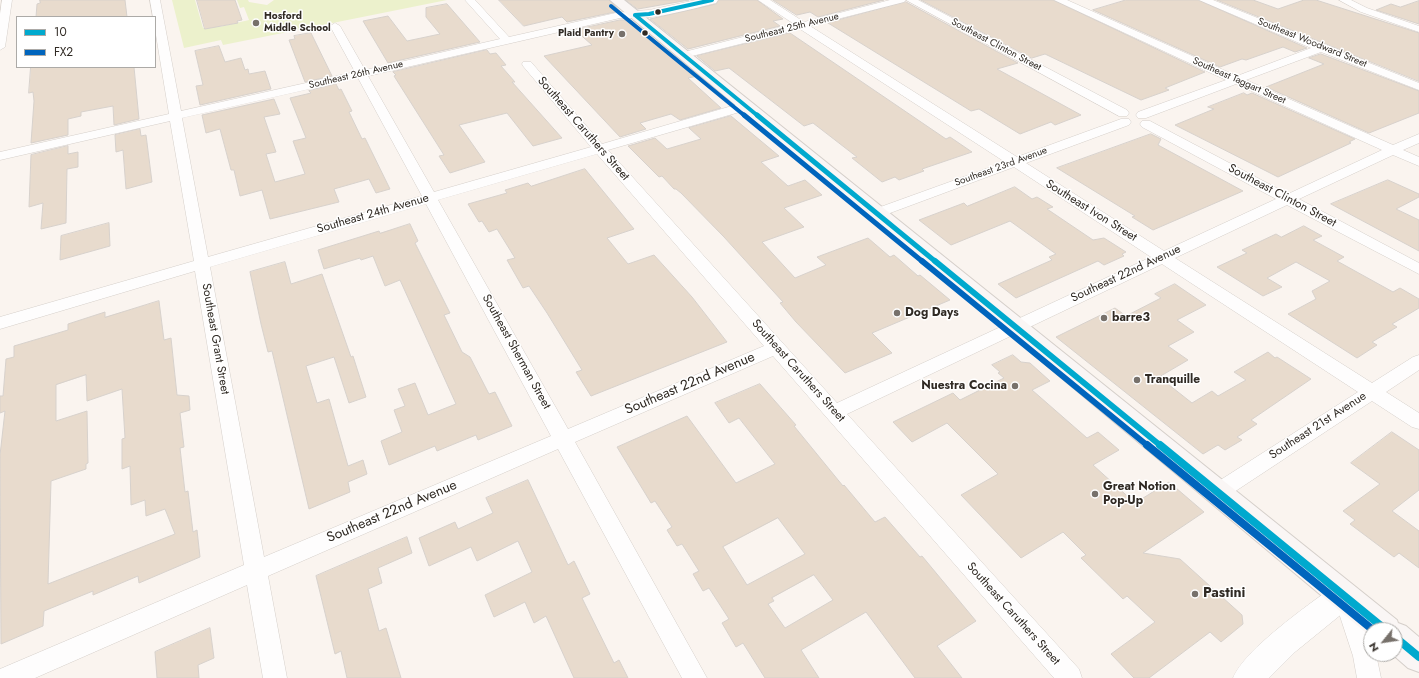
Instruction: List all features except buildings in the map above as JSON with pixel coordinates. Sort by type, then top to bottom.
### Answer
[{"type":"main road","points":[[616,0],[1376,622]]},
{"type":"main road","points":[[1403,644],[1419,657]]},
{"type":"street","points":[[0,47],[7,0]]},
{"type":"street","name":"Southeast Grant Street","points":[[155,0],[275,678]]},
{"type":"street","points":[[470,0],[507,41]]},
{"type":"street","name":"Southeast 26th Avenue","points":[[0,156],[620,15],[649,14],[712,0]]},
{"type":"street","name":"Southeast Ivon Street","points":[[763,0],[1419,422]]},
{"type":"street","name":"Southeast 25th Avenue","points":[[684,55],[901,0]]},
{"type":"street","name":"Southeast Clinton Street","points":[[911,0],[1124,117]]},
{"type":"street","name":"Southeast Taggart Street","points":[[1059,0],[1419,162]]},
{"type":"street","name":"Southeast Woodward Street","points":[[1204,0],[1419,87]]},
{"type":"street","points":[[1344,0],[1364,10],[1419,29]]},
{"type":"street","name":"Southeast Sherman Street","points":[[335,26],[431,197],[695,678]]},
{"type":"street","points":[[1124,117],[1136,125],[1144,119],[1236,80],[1321,48]]},
{"type":"street","name":"Southeast Caruthers Street","points":[[527,64],[599,148],[1070,678]]},
{"type":"street","name":"Southeast 24th Avenue","points":[[0,324],[201,264],[746,106]]},
{"type":"street","name":"Southeast 23rd Avenue","points":[[877,213],[1014,162],[1124,117]]},
{"type":"street","name":"Southeast Clinton Street","points":[[1144,119],[1288,200],[1419,269]]},
{"type":"street","name":"Southeast 22nd Avenue","points":[[835,412],[1015,326],[1419,138]]},
{"type":"street","name":"Southeast 22nd Avenue","points":[[7,678],[777,347]]},
{"type":"street","name":"Southeast 21st Avenue","points":[[1218,492],[1419,361]]},
{"type":"street","points":[[1248,678],[1285,642],[1344,595],[1365,656],[1369,678]]},
{"type":"green space","name":"Hosford Middle School","points":[[172,0],[195,0],[203,28],[219,25],[219,27],[249,20],[244,7],[240,8],[237,0],[248,0],[249,2],[267,5],[274,0],[447,0],[223,45],[221,40],[184,48]]},
{"type":"transit line","name":"10","points":[[635,15],[649,14],[712,0]]},
{"type":"transit line","name":"FX2","points":[[611,6],[1363,622]]},
{"type":"transit line","name":"10","points":[[635,15],[1376,622]]},
{"type":"transit line","name":"10","points":[[1403,644],[1419,657]]},
{"type":"place","name":"Hosford Middle School","points":[[256,23]]},
{"type":"place","name":"Plaid Pantry","points":[[622,34]]},
{"type":"place","name":"Dog Days","points":[[897,313]]},
{"type":"place","name":"barre3","points":[[1104,318]]},
{"type":"place","name":"Tranquille","points":[[1137,380]]},
{"type":"place","name":"Nuestra Cocina","points":[[1015,386]]},
{"type":"place","name":"Great Notion Pop-Up","points":[[1095,494]]},
{"type":"place","name":"Pastini","points":[[1195,594]]}]
